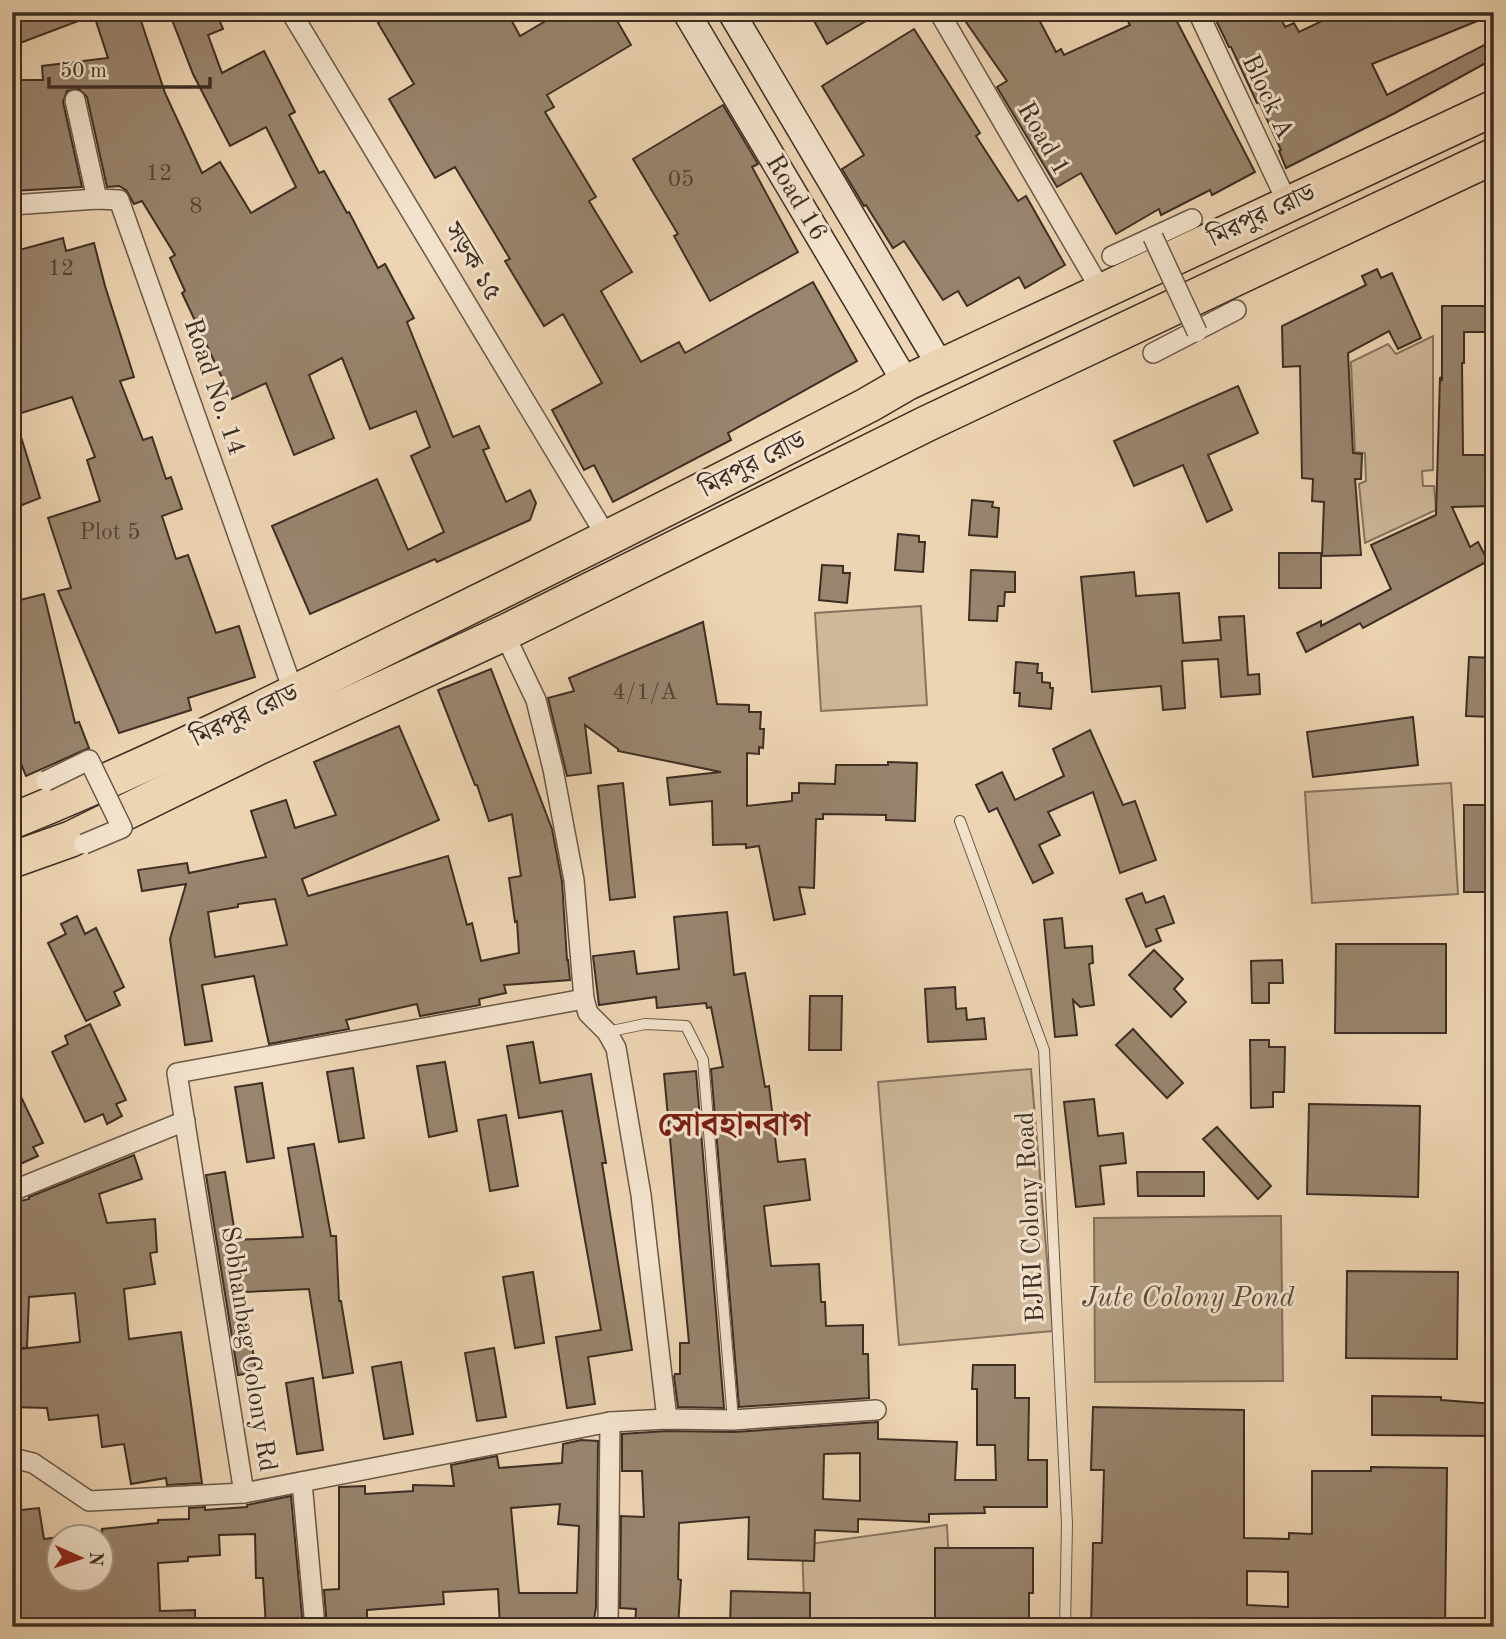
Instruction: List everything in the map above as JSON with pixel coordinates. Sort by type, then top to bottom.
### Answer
[{"type":"highway","name":"মিরপুর রোড","points":[[12,860],[71,839],[253,731],[294,693],[608,539],[869,405],[906,383],[1494,108]]},
{"type":"highway","name":"মিরপুর রোড","points":[[12,821],[504,633],[926,424],[1494,156]]},
{"type":"highway","points":[[906,383],[926,424]]},
{"type":"main road","name":"Road 16","points":[[686,12],[906,383]]},
{"type":"main road","name":"Road 16","points":[[731,12],[941,367]]},
{"type":"street","name":"সড়ক ১৫","points":[[292,12],[608,539]]},
{"type":"street","name":"Road 1","points":[[939,12],[1102,292]]},
{"type":"street","name":"Block A","points":[[1198,12],[1289,204]]},
{"type":"street","points":[[75,100],[97,199]]},
{"type":"street","name":"Road No. 14","points":[[12,205],[120,200],[294,693]]},
{"type":"street","points":[[1112,256],[1192,219]]},
{"type":"street","points":[[1153,237],[1197,332]]},
{"type":"street","points":[[1153,353],[1236,310]]},
{"type":"street","points":[[504,633],[536,700],[553,769],[575,880],[584,999],[588,1013],[607,1032],[616,1048],[641,1195],[667,1419]]},
{"type":"street","points":[[46,781],[89,761],[122,828],[84,844]]},
{"type":"street","name":"Sobhanbag Colony Rd","points":[[584,999],[177,1073],[244,1493],[610,1422],[733,1420],[876,1410]]},
{"type":"street","points":[[12,1191],[185,1121]]},
{"type":"street","points":[[608,1627],[610,1422]]},
{"type":"street","points":[[12,1458],[33,1463],[89,1501],[244,1493]]},
{"type":"street","points":[[302,1482],[316,1627]]},
{"type":"lane","name":"BJRI Colony Road","points":[[960,821],[1044,1051],[1067,1524],[1065,1627]]},
{"type":"lane","points":[[607,1032],[645,1024],[686,1026],[703,1060],[733,1420]]},
{"type":"shaded area","points":[[1433,336],[1433,470],[1422,471],[1423,486],[1434,486],[1436,510],[1365,543],[1359,484],[1366,481],[1365,453],[1355,452],[1351,362],[1388,344],[1396,354]]},
{"type":"shaded area","points":[[921,606],[927,705],[821,711],[815,613]]},
{"type":"shaded area","points":[[1451,783],[1458,894],[1312,903],[1305,792]]},
{"type":"shaded area","points":[[1031,1069],[1053,1331],[899,1345],[878,1082]]},
{"type":"shaded area","points":[[947,1525],[952,1627],[805,1627],[802,1545]]},
{"type":"water","name":"Jute Colony Pond","points":[[1281,1216],[1283,1381],[1095,1382],[1094,1218]]},
{"type":"building","points":[[12,12],[138,12],[165,93],[202,173],[220,162],[251,213],[296,187],[266,127],[230,146],[193,74],[169,12],[216,12],[223,29],[208,35],[222,73],[264,51],[295,112],[289,115],[319,173],[324,171],[378,268],[385,264],[414,318],[407,322],[453,437],[479,426],[489,448],[483,450],[506,502],[530,490],[536,503],[530,520],[310,614],[272,526],[377,479],[408,550],[444,532],[411,456],[430,447],[416,411],[370,429],[342,358],[309,375],[334,438],[294,455],[266,383],[232,399],[182,293],[185,291],[170,258],[175,255],[142,201],[134,204],[126,190],[119,186],[107,187],[87,97],[79,89],[67,91],[63,102],[82,187],[12,191],[12,80],[43,80],[42,66],[108,58],[94,15],[12,46]]},
{"type":"building","points":[[395,12],[507,12],[520,36],[561,12],[612,12],[631,45],[547,95],[554,107],[545,112],[596,197],[589,201],[632,272],[601,291],[641,362],[679,342],[685,353],[813,282],[857,361],[728,433],[731,440],[613,502],[594,465],[584,470],[552,410],[602,383],[563,314],[544,326],[505,261],[510,259],[455,167],[435,178],[389,99],[414,84],[378,23]]},
{"type":"building","points":[[809,12],[881,12],[827,44]]},
{"type":"building","points":[[959,12],[1035,12],[1056,52],[1061,49],[1064,55],[1130,25],[1123,12],[1172,12],[1255,172],[1212,195],[1210,190],[1161,215],[1159,209],[1116,234],[1081,173],[1057,187],[997,87],[1007,81]]},
{"type":"building","points":[[1212,12],[1278,12],[1285,27],[1294,23],[1299,32],[1341,12],[1481,12],[1482,19],[1372,64],[1387,95],[1486,44],[1493,59],[1395,113],[1286,168],[1279,151],[1281,150],[1259,102],[1257,103]]},
{"type":"building","points":[[914,29],[980,133],[976,136],[1018,201],[1026,196],[1065,265],[1025,288],[1019,277],[967,306],[958,291],[943,300],[904,241],[893,248],[866,205],[864,206],[842,169],[864,155],[822,86]]},
{"type":"building","points":[[723,105],[758,164],[752,167],[798,252],[710,301],[674,236],[678,234],[633,159]]},
{"type":"building","points":[[63,238],[66,251],[94,243],[134,377],[120,381],[143,440],[152,437],[166,479],[171,477],[182,509],[162,516],[176,559],[188,555],[216,633],[239,626],[255,677],[188,698],[191,710],[119,733],[58,591],[71,588],[48,518],[100,501],[87,460],[95,457],[72,397],[12,416],[12,252]]},
{"type":"building","points":[[1377,269],[1381,278],[1392,273],[1421,338],[1398,349],[1389,331],[1348,353],[1353,453],[1362,454],[1361,479],[1355,479],[1361,555],[1322,556],[1324,502],[1312,501],[1313,479],[1302,478],[1300,366],[1283,367],[1282,326],[1366,285],[1362,276]]},
{"type":"building","points":[[1442,306],[1491,306],[1491,332],[1464,332],[1462,363],[1463,455],[1493,455],[1493,506],[1452,507],[1470,547],[1478,542],[1488,561],[1363,628],[1360,623],[1306,652],[1297,633],[1321,621],[1321,626],[1391,589],[1371,545],[1436,515],[1440,377],[1442,381]]},
{"type":"building","points":[[1238,386],[1258,433],[1208,455],[1232,510],[1207,522],[1183,465],[1134,486],[1114,441]]},
{"type":"building","points":[[12,421],[16,421],[40,498],[12,509]]},
{"type":"building","points":[[972,500],[993,502],[992,507],[999,508],[997,537],[969,535]]},
{"type":"building","points":[[898,534],[919,536],[919,542],[925,542],[923,572],[895,570]]},
{"type":"building","points":[[1279,553],[1321,553],[1321,588],[1279,588]]},
{"type":"building","points":[[822,565],[843,566],[843,573],[850,573],[847,603],[819,600]]},
{"type":"building","points":[[971,570],[1015,572],[1015,592],[1005,592],[1004,606],[998,606],[997,621],[969,620]]},
{"type":"building","points":[[1134,572],[1136,596],[1179,593],[1183,643],[1221,640],[1219,617],[1244,616],[1248,675],[1259,674],[1260,694],[1221,697],[1218,659],[1182,661],[1185,708],[1163,710],[1161,686],[1092,692],[1081,577]]},
{"type":"building","points":[[44,594],[75,723],[79,722],[89,748],[26,776],[12,741],[12,602]]},
{"type":"building","points":[[703,622],[717,704],[749,705],[749,712],[761,712],[763,748],[759,747],[759,754],[747,753],[747,806],[792,801],[792,793],[799,793],[799,783],[835,784],[836,765],[917,763],[915,821],[886,820],[886,815],[823,814],[823,819],[816,819],[814,888],[799,887],[805,914],[774,920],[759,846],[746,848],[746,844],[713,845],[712,801],[670,805],[667,778],[721,772],[618,751],[585,725],[591,773],[567,776],[548,698],[574,691],[569,678]]},
{"type":"building","points":[[1469,657],[1494,658],[1494,717],[1466,716]]},
{"type":"building","points":[[1016,662],[1038,664],[1037,673],[1042,673],[1042,682],[1050,683],[1050,688],[1053,688],[1051,709],[1019,706],[1020,693],[1014,693]]},
{"type":"building","points":[[491,669],[552,829],[562,882],[570,980],[504,985],[506,993],[479,999],[480,1005],[420,1016],[417,1004],[346,1020],[349,1029],[269,1044],[254,976],[202,985],[212,1041],[185,1045],[170,939],[186,884],[142,891],[138,870],[187,863],[189,873],[266,857],[251,811],[286,800],[295,828],[336,815],[314,762],[399,726],[439,820],[302,879],[308,896],[448,856],[467,925],[472,923],[481,961],[519,953],[517,921],[515,922],[509,878],[521,876],[512,814],[489,821],[438,690]],"holes":[[[275,899],[287,945],[215,957],[208,912],[238,907],[238,904]]]},
{"type":"building","points":[[1413,717],[1418,765],[1313,777],[1307,732]]},
{"type":"building","points":[[1090,730],[1123,805],[1135,801],[1156,860],[1120,873],[1093,792],[1048,812],[1060,835],[1039,845],[1053,873],[1033,883],[997,808],[989,812],[976,785],[1002,772],[1015,800],[1064,776],[1053,749]]},
{"type":"building","points":[[623,783],[635,897],[610,900],[598,786]]},
{"type":"building","points":[[1464,805],[1494,805],[1494,892],[1464,892]]},
{"type":"building","points":[[1142,893],[1146,903],[1164,896],[1174,923],[1156,929],[1161,941],[1146,947],[1126,899]]},
{"type":"building","points":[[727,912],[734,975],[745,973],[765,1087],[769,1086],[778,1162],[805,1159],[810,1200],[764,1206],[771,1266],[819,1264],[821,1302],[825,1302],[826,1326],[863,1325],[863,1354],[868,1354],[869,1398],[739,1407],[711,1069],[723,1067],[711,1007],[707,1008],[706,1003],[657,1008],[656,997],[599,1005],[593,956],[634,951],[637,974],[679,969],[674,917]]},
{"type":"building","points":[[77,916],[85,934],[96,928],[124,987],[114,992],[120,1005],[86,1021],[48,943],[66,934],[61,924]]},
{"type":"building","points":[[1062,918],[1065,948],[1092,946],[1093,963],[1089,964],[1094,1005],[1080,1007],[1073,1000],[1077,1035],[1055,1037],[1044,920]]},
{"type":"building","points":[[1336,944],[1446,944],[1446,1033],[1335,1033]]},
{"type":"building","points":[[1154,950],[1183,979],[1174,989],[1186,1002],[1171,1017],[1129,975]]},
{"type":"building","points":[[1282,960],[1283,983],[1269,983],[1269,1003],[1252,1003],[1251,961]]},
{"type":"building","points":[[955,987],[956,1009],[966,1008],[967,1020],[984,1018],[986,1039],[928,1042],[925,989]]},
{"type":"building","points":[[810,996],[842,996],[841,1050],[809,1050]]},
{"type":"building","points":[[90,1024],[126,1100],[116,1104],[122,1116],[107,1124],[103,1114],[85,1122],[52,1052],[68,1044],[65,1036]]},
{"type":"building","points":[[1133,1029],[1183,1083],[1167,1098],[1116,1045]]},
{"type":"building","points":[[1250,1040],[1269,1040],[1269,1047],[1285,1047],[1284,1092],[1273,1092],[1273,1107],[1251,1108]]},
{"type":"building","points":[[533,1042],[540,1083],[591,1074],[606,1163],[602,1163],[632,1350],[588,1357],[595,1404],[567,1408],[556,1337],[601,1330],[562,1111],[519,1118],[507,1046]]},
{"type":"building","points":[[445,1062],[457,1131],[429,1137],[417,1066]]},
{"type":"building","points":[[353,1068],[364,1138],[339,1142],[327,1072]]},
{"type":"building","points":[[696,1071],[724,1408],[678,1407],[674,1377],[675,1374],[680,1374],[680,1343],[689,1343],[664,1074]]},
{"type":"building","points":[[12,1078],[43,1143],[33,1147],[38,1156],[18,1165],[17,1160],[12,1162]]},
{"type":"building","points":[[262,1083],[274,1158],[247,1162],[235,1087]]},
{"type":"building","points":[[1094,1099],[1098,1136],[1123,1133],[1126,1163],[1100,1166],[1104,1204],[1076,1207],[1064,1102]]},
{"type":"building","points":[[1309,1104],[1420,1106],[1418,1197],[1307,1194]]},
{"type":"building","points":[[506,1115],[518,1186],[490,1191],[478,1120]]},
{"type":"building","points":[[1217,1127],[1271,1186],[1258,1199],[1203,1139]]},
{"type":"building","points":[[314,1144],[331,1236],[336,1236],[339,1301],[353,1373],[323,1378],[309,1289],[244,1292],[256,1372],[238,1375],[206,1175],[225,1172],[236,1240],[303,1237],[288,1148]]},
{"type":"building","points":[[134,1155],[142,1179],[99,1194],[107,1223],[155,1219],[157,1252],[150,1253],[155,1284],[124,1289],[129,1339],[181,1332],[202,1483],[167,1485],[166,1478],[131,1484],[124,1444],[102,1447],[98,1415],[49,1420],[47,1408],[12,1407],[12,1350],[80,1342],[75,1293],[29,1297],[27,1348],[12,1347],[12,1203],[29,1199]]},
{"type":"building","points":[[1137,1172],[1204,1172],[1204,1196],[1138,1196]]},
{"type":"building","points":[[1347,1271],[1458,1272],[1457,1359],[1346,1358]]},
{"type":"building","points":[[533,1272],[544,1343],[515,1348],[503,1277]]},
{"type":"building","points":[[494,1348],[506,1417],[477,1421],[465,1353]]},
{"type":"building","points":[[401,1362],[413,1434],[384,1439],[372,1367]]},
{"type":"building","points":[[973,1365],[1015,1365],[1015,1398],[1029,1398],[1028,1460],[1047,1460],[1047,1507],[984,1507],[985,1513],[929,1514],[929,1522],[858,1519],[858,1532],[815,1530],[814,1561],[748,1559],[749,1517],[679,1523],[678,1579],[681,1580],[678,1627],[635,1627],[636,1609],[620,1608],[621,1516],[644,1517],[642,1471],[622,1471],[622,1434],[667,1431],[734,1432],[878,1422],[878,1439],[957,1442],[955,1480],[996,1480],[995,1445],[977,1445],[977,1389],[972,1389]],"holes":[[[860,1453],[860,1501],[823,1499],[824,1454]]]},
{"type":"building","points":[[313,1378],[323,1450],[297,1454],[286,1383]]},
{"type":"building","points":[[1372,1396],[1441,1397],[1441,1400],[1494,1404],[1494,1436],[1372,1435]]},
{"type":"building","points":[[1093,1407],[1244,1410],[1244,1538],[1289,1539],[1289,1533],[1312,1534],[1312,1471],[1371,1471],[1371,1467],[1447,1468],[1445,1627],[1091,1627],[1093,1543],[1102,1543],[1104,1470],[1091,1470]],"holes":[[[1247,1571],[1288,1572],[1288,1607],[1247,1605]]]},
{"type":"building","points":[[581,1440],[598,1441],[596,1607],[593,1627],[500,1627],[498,1589],[443,1592],[444,1604],[367,1610],[367,1627],[327,1627],[324,1590],[339,1589],[339,1487],[365,1486],[365,1494],[413,1491],[413,1485],[454,1486],[451,1465],[497,1456],[499,1468],[562,1463],[563,1444]],"holes":[[[560,1504],[558,1524],[579,1526],[577,1593],[519,1593],[511,1508]]]},
{"type":"building","points":[[291,1496],[303,1627],[266,1627],[263,1578],[256,1578],[255,1534],[219,1535],[220,1555],[188,1557],[188,1561],[158,1563],[160,1611],[195,1610],[195,1627],[91,1627],[91,1622],[57,1626],[12,1622],[12,1511],[39,1508],[46,1539],[46,1594],[116,1594],[116,1528],[158,1523],[158,1520],[189,1519],[189,1508],[205,1507],[205,1510]]},
{"type":"building","points":[[935,1548],[1033,1548],[1033,1593],[1029,1593],[1029,1627],[935,1627]]},
{"type":"building","points":[[731,1591],[810,1593],[810,1627],[730,1627]]},
{"type":"district","name":"সোবহানবাগ","points":[[734,1126]]}]
